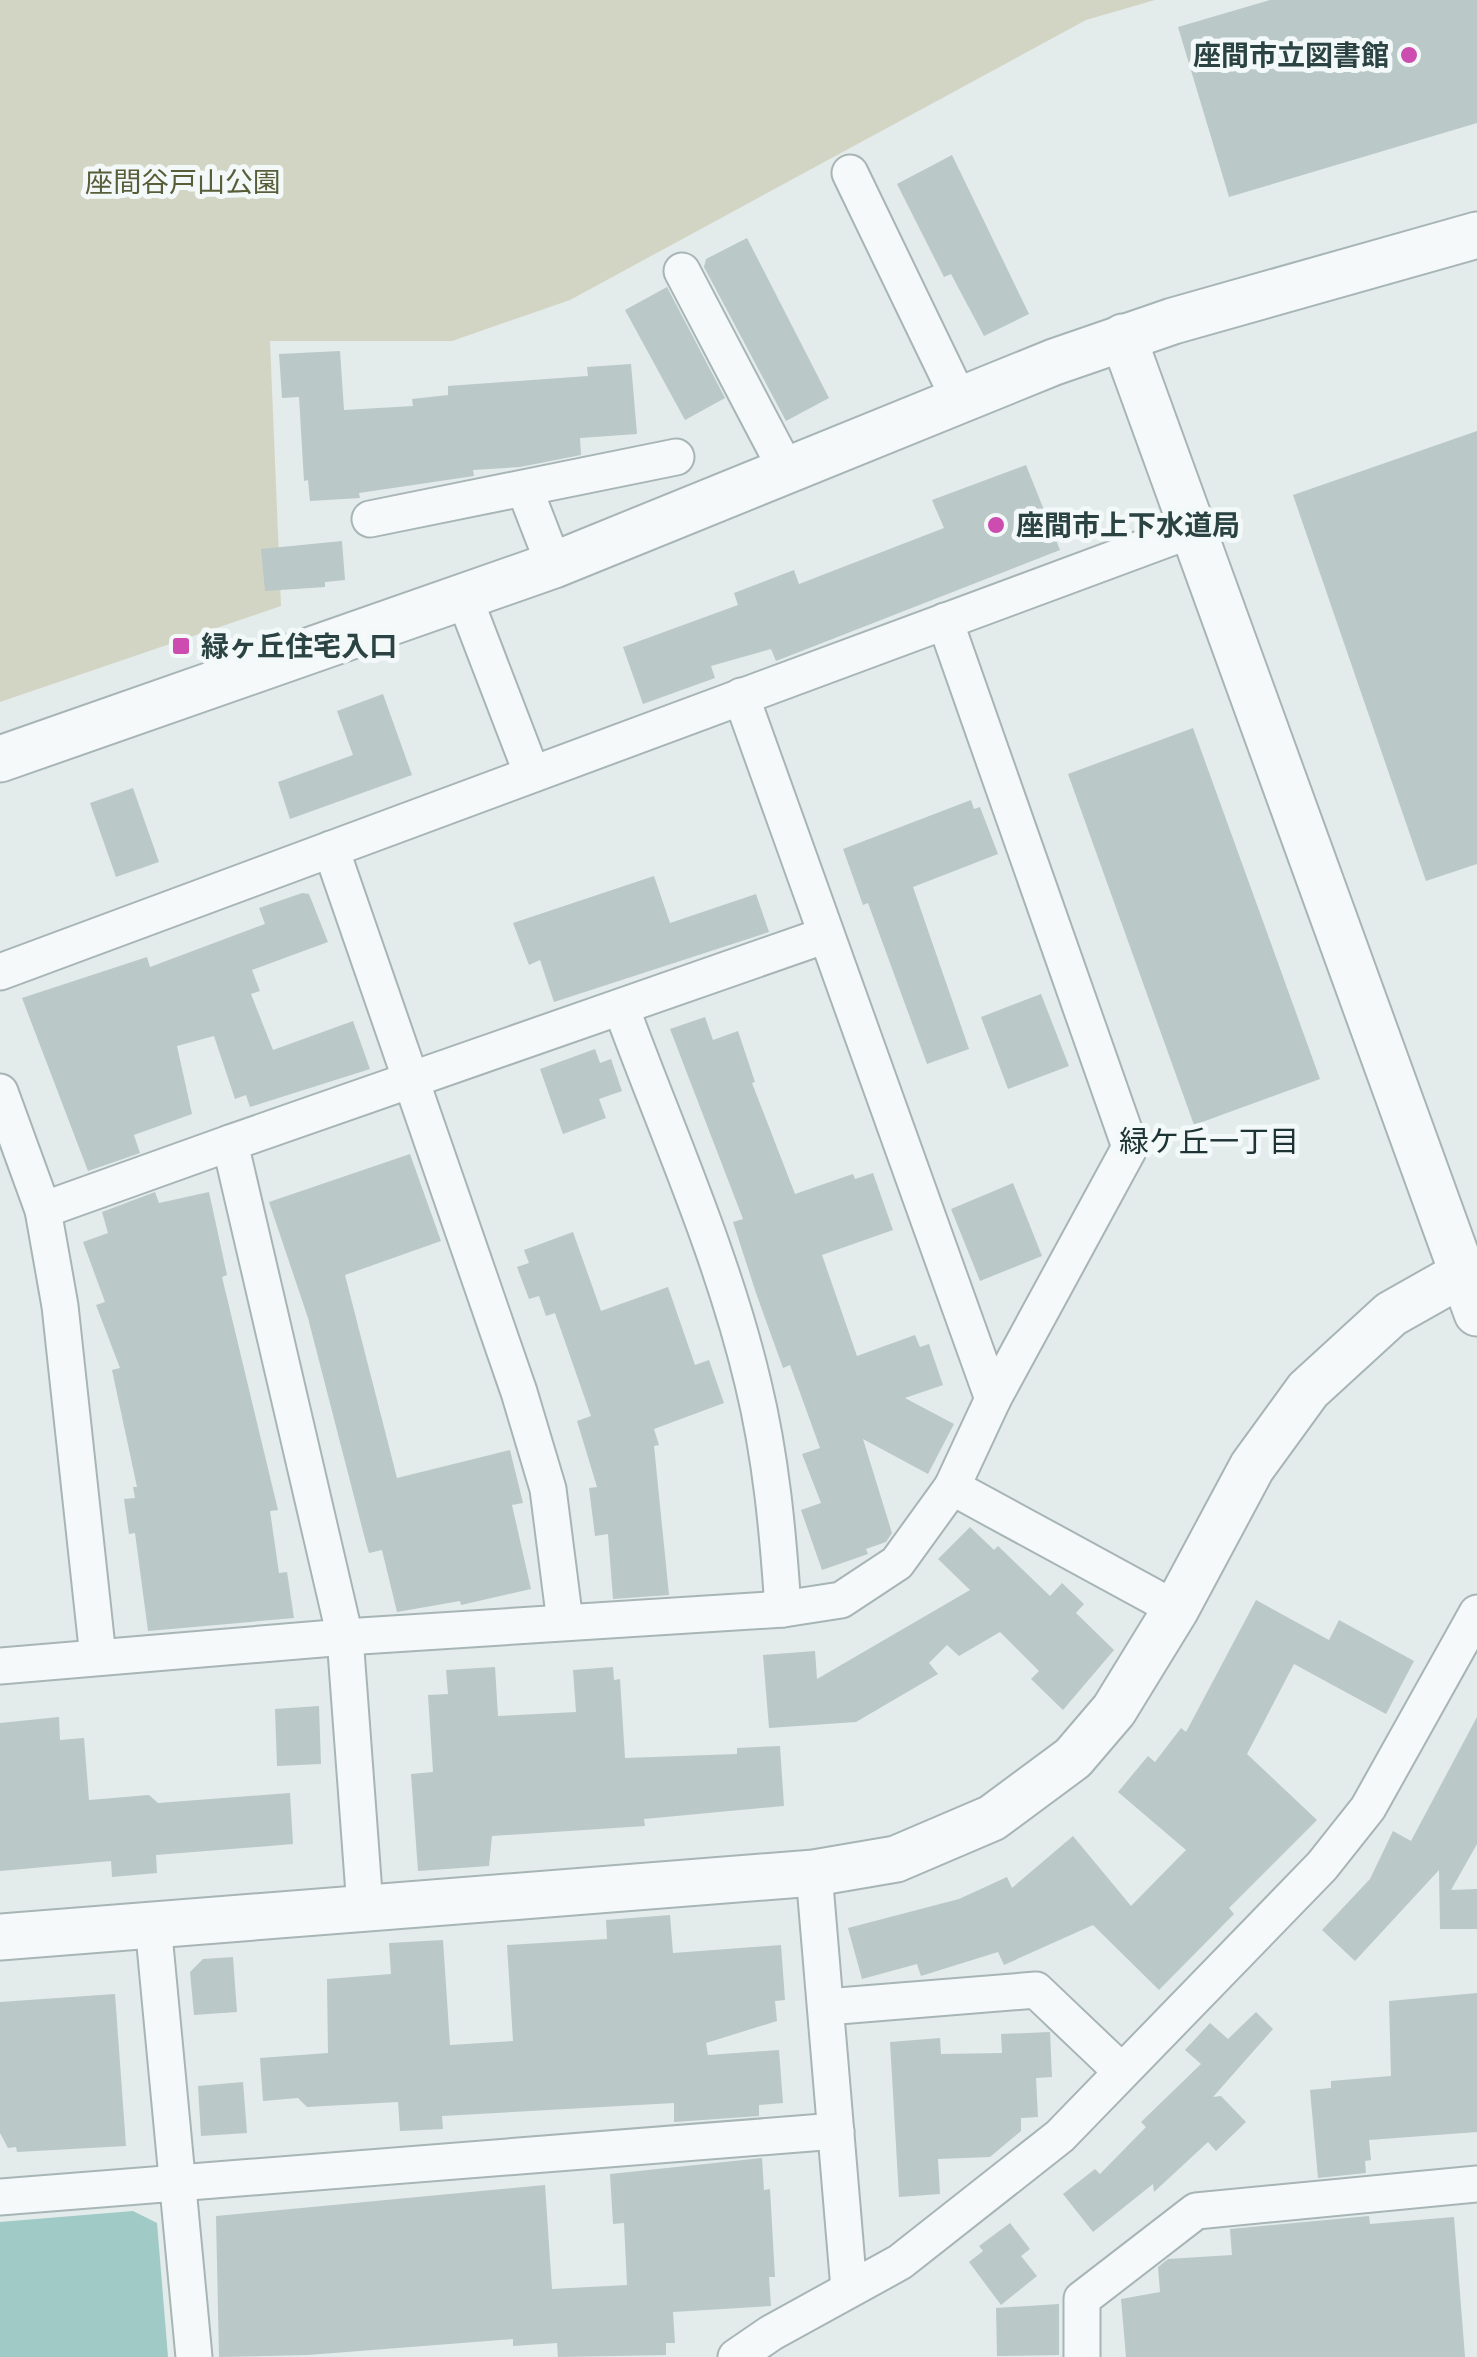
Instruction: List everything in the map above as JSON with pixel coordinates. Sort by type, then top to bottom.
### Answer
[{"type":"street","points":[[850,173],[960,400]]},
{"type":"street","points":[[0,759],[554,565],[1123,338],[1477,235]]},
{"type":"street","points":[[682,270],[787,470]]},
{"type":"street","points":[[0,1937],[814,1874],[896,1859],[1006,1808],[1073,1758],[1114,1710],[1176,1609],[1252,1466],[1308,1390],[1391,1314],[1470,1294],[1123,338]]},
{"type":"street","points":[[370,519],[676,457]]},
{"type":"street","points":[[524,490],[554,565]]},
{"type":"street","points":[[0,972],[1194,529]]},
{"type":"street","points":[[464,597],[532,774]]},
{"type":"street","points":[[0,1666],[345,1637],[783,1608],[842,1600],[897,1564],[952,1487],[994,1399],[1130,1147],[946,621]]},
{"type":"street","points":[[741,696],[994,1399]]},
{"type":"street","points":[[331,849],[412,1077],[548,1489],[565,1622]]},
{"type":"street","points":[[43,1210],[412,1077],[622,1010],[826,935]]},
{"type":"street","points":[[622,1010],[722,1281],[753,1382],[776,1503],[783,1608]]},
{"type":"street","points":[[0,1092],[43,1210],[74,1412],[98,1657]]},
{"type":"street","points":[[230,1143],[345,1637],[365,1907]]},
{"type":"street","points":[[952,1487],[1176,1609]]},
{"type":"street","points":[[736,2357],[900,2262],[1060,2136],[1322,1866],[1462,1679],[1477,1613]]},
{"type":"street","points":[[814,1874],[849,2289]]},
{"type":"street","points":[[154,1924],[194,2357]]},
{"type":"street","points":[[826,2007],[1036,1990],[1120,2070]]},
{"type":"street","points":[[0,2197],[836,2131]]},
{"type":"street","points":[[1082,2357],[1082,2299],[1196,2211],[1477,2184]]},
{"type":"green space","name":"座間谷戸山公園","points":[[0,0],[1155,0],[1086,20],[570,300],[452,341],[270,341],[281,606],[0,702]]},
{"type":"water","points":[[133,2211],[157,2223],[168,2357],[0,2357],[0,2222]]},
{"type":"building","points":[[1270,0],[1477,0],[1477,123],[1229,197],[1178,27]]},
{"type":"building","points":[[952,155],[1029,314],[984,336],[951,274],[944,277],[897,184]]},
{"type":"building","points":[[747,238],[829,398],[786,421],[704,267],[706,259]]},
{"type":"building","points":[[667,287],[725,398],[685,420],[625,310]]},
{"type":"building","points":[[340,351],[344,410],[413,406],[412,399],[448,395],[448,386],[588,376],[587,367],[631,364],[637,434],[580,438],[581,455],[520,467],[473,470],[474,476],[359,493],[360,498],[310,501],[308,480],[304,481],[299,397],[282,398],[279,354]]},
{"type":"building","points":[[1477,431],[1477,864],[1426,881],[1293,495]]},
{"type":"building","points":[[1026,465],[1060,550],[776,661],[771,649],[711,666],[715,678],[643,704],[623,647],[738,605],[734,593],[794,570],[799,584],[944,528],[932,500]]},
{"type":"building","points":[[342,541],[345,580],[325,582],[325,587],[265,591],[261,549]]},
{"type":"building","points":[[383,694],[412,775],[290,819],[278,782],[353,755],[337,711]]},
{"type":"building","points":[[1193,728],[1320,1079],[1194,1125],[1068,774]]},
{"type":"building","points":[[133,788],[159,862],[116,877],[90,803]]},
{"type":"building","points":[[971,800],[974,809],[980,807],[998,854],[913,887],[969,1049],[927,1064],[868,903],[863,905],[843,849]]},
{"type":"building","points":[[654,876],[670,923],[756,894],[769,932],[554,1002],[540,960],[529,965],[513,923]]},
{"type":"building","points":[[309,894],[328,942],[252,970],[260,991],[251,994],[273,1050],[353,1021],[370,1069],[250,1107],[246,1095],[235,1099],[214,1036],[177,1046],[192,1114],[134,1135],[140,1153],[88,1171],[22,998],[147,957],[150,967],[265,924],[259,908]]},
{"type":"building","points":[[1041,994],[1069,1066],[1008,1089],[981,1017]]},
{"type":"building","points":[[705,1017],[713,1040],[738,1031],[755,1082],[752,1083],[795,1194],[853,1174],[855,1179],[873,1173],[893,1230],[822,1255],[857,1356],[915,1335],[920,1347],[929,1344],[943,1385],[905,1398],[954,1424],[928,1474],[863,1439],[892,1533],[886,1542],[866,1549],[868,1554],[822,1570],[801,1510],[821,1503],[802,1454],[820,1448],[790,1365],[783,1368],[756,1293],[733,1222],[743,1219],[670,1029]]},
{"type":"building","points":[[595,1049],[600,1063],[611,1059],[622,1091],[599,1099],[606,1118],[563,1134],[540,1069]]},
{"type":"building","points":[[410,1154],[441,1241],[345,1275],[397,1478],[510,1450],[523,1503],[512,1505],[531,1589],[461,1605],[460,1601],[397,1612],[382,1550],[369,1553],[308,1318],[269,1202]]},
{"type":"building","points":[[1013,1183],[1042,1256],[980,1281],[951,1209]]},
{"type":"building","points":[[155,1192],[159,1203],[209,1192],[227,1275],[222,1277],[278,1510],[270,1511],[279,1573],[287,1572],[294,1618],[148,1631],[135,1533],[129,1534],[124,1499],[135,1498],[133,1487],[137,1487],[112,1370],[120,1368],[96,1305],[105,1302],[83,1242],[108,1233],[102,1212]]},
{"type":"building","points":[[573,1232],[601,1311],[668,1287],[695,1365],[709,1360],[724,1403],[654,1429],[659,1445],[654,1446],[669,1595],[613,1599],[608,1534],[595,1536],[589,1488],[597,1487],[577,1421],[591,1416],[555,1313],[546,1316],[539,1296],[529,1299],[517,1267],[529,1263],[524,1250]]},
{"type":"building","points":[[970,1527],[994,1550],[998,1546],[1050,1596],[1062,1583],[1084,1604],[1076,1613],[1114,1650],[1063,1710],[1031,1679],[1039,1671],[1000,1632],[959,1656],[947,1645],[929,1663],[938,1674],[856,1722],[769,1728],[763,1655],[815,1651],[817,1679],[970,1590],[938,1559]]},
{"type":"building","points":[[1256,1600],[1329,1640],[1339,1620],[1414,1661],[1386,1714],[1294,1664],[1247,1754],[1317,1820],[1229,1908],[1234,1914],[1159,1990],[1093,1925],[1004,1965],[998,1952],[921,1976],[917,1964],[862,1979],[848,1928],[959,1899],[1007,1877],[1012,1888],[1073,1836],[1131,1906],[1186,1850],[1118,1792],[1148,1756],[1155,1762],[1181,1728],[1186,1732]]},
{"type":"building","points":[[495,1667],[498,1716],[576,1712],[573,1670],[613,1667],[614,1680],[620,1679],[625,1758],[737,1754],[737,1748],[780,1746],[784,1806],[644,1819],[645,1826],[492,1836],[489,1866],[418,1871],[411,1774],[433,1772],[428,1695],[448,1694],[446,1670]]},
{"type":"building","points":[[319,1706],[321,1764],[277,1766],[275,1709]]},
{"type":"building","points":[[59,1717],[60,1740],[84,1738],[89,1800],[149,1795],[158,1803],[290,1793],[293,1844],[156,1855],[157,1873],[112,1877],[111,1861],[0,1871],[0,1723]]},
{"type":"building","points":[[1477,1717],[1477,1844],[1451,1890],[1477,1889],[1477,1929],[1440,1929],[1439,1870],[1355,1961],[1322,1930],[1370,1879],[1393,1831],[1411,1841]]},
{"type":"building","points":[[670,1915],[673,1953],[781,1945],[785,2000],[775,2001],[777,2021],[706,2043],[708,2055],[779,2050],[783,2103],[759,2105],[759,2116],[674,2122],[674,2103],[442,2116],[443,2129],[400,2131],[398,2102],[307,2107],[298,2098],[263,2101],[260,2058],[328,2053],[327,1979],[391,1974],[389,1943],[443,1940],[450,2045],[513,2041],[507,1945],[607,1939],[606,1920]]},
{"type":"building","points":[[233,1957],[237,2012],[194,2015],[190,1972],[203,1959]]},
{"type":"building","points":[[1477,1993],[1477,2132],[1369,2140],[1371,2160],[1365,2161],[1366,2173],[1318,2178],[1310,2090],[1331,2088],[1331,2081],[1391,2076],[1389,2001]]},
{"type":"building","points":[[115,1994],[126,2146],[17,2152],[16,2147],[8,2148],[0,2133],[0,2002]]},
{"type":"building","points":[[1256,2012],[1273,2029],[1213,2097],[1221,2096],[1246,2122],[1216,2151],[1208,2142],[1154,2192],[1153,2184],[1093,2232],[1063,2194],[1095,2169],[1100,2174],[1146,2127],[1141,2122],[1201,2064],[1185,2050],[1210,2023],[1228,2039]]},
{"type":"building","points":[[1050,2032],[1052,2077],[1036,2078],[1038,2117],[1021,2118],[1021,2131],[990,2157],[938,2159],[940,2194],[899,2197],[890,2042],[940,2038],[941,2054],[1002,2053],[1001,2034]]},
{"type":"building","points":[[243,2082],[247,2133],[201,2136],[198,2086]]},
{"type":"building","points":[[762,2158],[764,2190],[770,2189],[775,2277],[769,2277],[771,2306],[673,2312],[675,2343],[666,2343],[666,2355],[558,2357],[557,2343],[513,2346],[513,2339],[308,2355],[219,2357],[216,2216],[545,2185],[552,2289],[627,2285],[624,2223],[613,2224],[610,2174]]},
{"type":"building","points":[[1369,2216],[1370,2224],[1454,2217],[1465,2357],[1126,2357],[1121,2299],[1160,2292],[1158,2267],[1168,2259],[1232,2255],[1230,2229]]},
{"type":"building","points":[[1010,2223],[1030,2249],[1021,2256],[1037,2276],[1001,2305],[969,2262],[983,2251],[979,2246]]},
{"type":"building","points":[[1059,2304],[1059,2355],[997,2356],[996,2308]]},
{"type":"place","name":"座間市立図書館","points":[[1409,55]]},
{"type":"place","name":"座間市上下水道局","points":[[996,525]]},
{"type":"place","name":"緑ヶ丘住宅入口","points":[[181,646]]},
{"type":"district","name":"緑ケ丘一丁目","points":[[1209,1141]]}]
